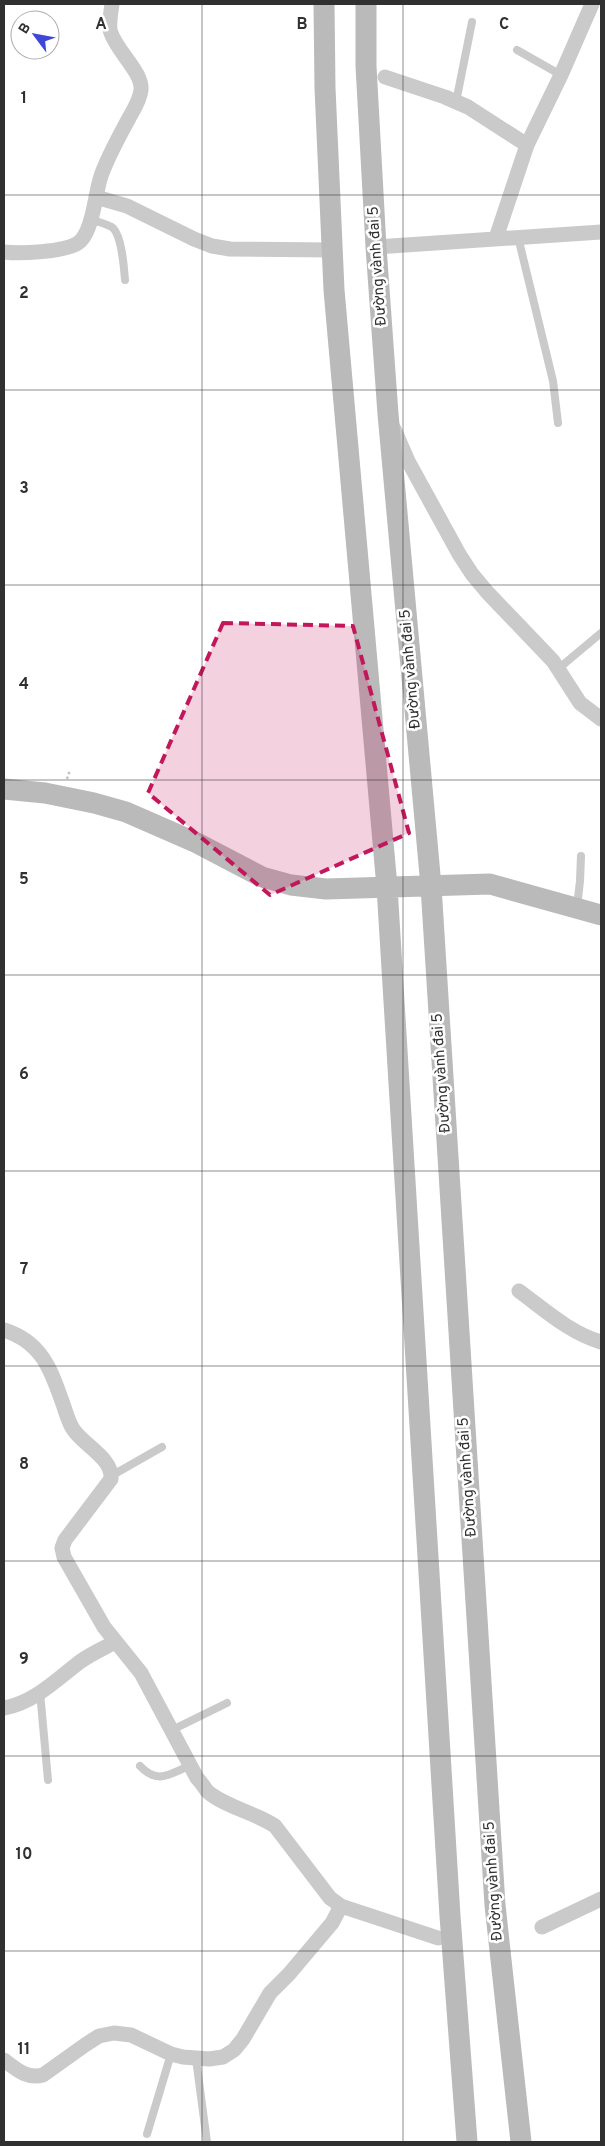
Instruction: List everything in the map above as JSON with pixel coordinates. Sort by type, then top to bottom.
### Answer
[{"type":"main road","points":[[324,4],[325,88],[332,250],[346,433],[387,887],[450,1916],[467,2142]]},
{"type":"main road","name":"Đường vành đai 5","points":[[366,4],[366,66],[376,247],[388,414],[431,886],[495,1905],[521,2142]]},
{"type":"main road","points":[[4,789],[45,793],[126,812],[188,839],[262,877],[292,885],[326,889],[490,884],[601,915]]},
{"type":"street","points":[[4,252],[14,253],[68,248],[80,242],[88,230],[107,160],[139,100],[142,89],[138,78],[116,44],[110,30],[112,4]]},
{"type":"street","points":[[496,238],[527,145],[561,75],[588,5]]},
{"type":"street","points":[[386,77],[456,102],[493,122],[527,145]]},
{"type":"street","points":[[96,197],[127,206],[212,246],[230,249],[332,250]]},
{"type":"street","points":[[376,247],[601,232]]},
{"type":"street","points":[[388,414],[408,461],[472,574],[558,669],[580,703],[601,719]]},
{"type":"street","points":[[519,1291],[570,1329],[601,1342]]},
{"type":"street","points":[[4,1330],[18,1335],[30,1343],[48,1364],[73,1429],[108,1464],[111,1476],[65,1540],[62,1548],[64,1557],[104,1627],[141,1673],[198,1778],[212,1794],[264,1818],[275,1826],[330,1898],[341,1906],[438,1938]]},
{"type":"street","points":[[4,1708],[19,1705],[83,1660],[116,1642]]},
{"type":"street","points":[[542,1927],[601,1899]]},
{"type":"street","points":[[4,2061],[23,2074],[33,2077],[43,2075],[99,2036],[114,2033],[131,2035],[171,2054],[209,2060],[223,2057],[234,2050],[243,2039],[270,1994],[332,1923],[341,1906]]},
{"type":"lane","points":[[456,102],[472,22]]},
{"type":"lane","points":[[517,50],[561,75]]},
{"type":"lane","points":[[90,219],[113,228],[117,234],[124,263],[125,280]]},
{"type":"lane","points":[[518,237],[553,381],[558,423]]},
{"type":"lane","points":[[558,669],[601,633]]},
{"type":"lane","points":[[576,909],[581,856]]},
{"type":"lane","points":[[111,1476],[162,1447]]},
{"type":"lane","points":[[40,1692],[48,1780]]},
{"type":"lane","points":[[172,1730],[227,1703]]},
{"type":"lane","points":[[140,1766],[149,1776],[162,1777],[190,1765]]},
{"type":"lane","points":[[147,2134],[171,2054]]},
{"type":"lane","points":[[196,2059],[207,2142]]},
{"type":"highlighted area","points":[[223,623],[353,626],[409,833],[270,895],[148,793]]}]
